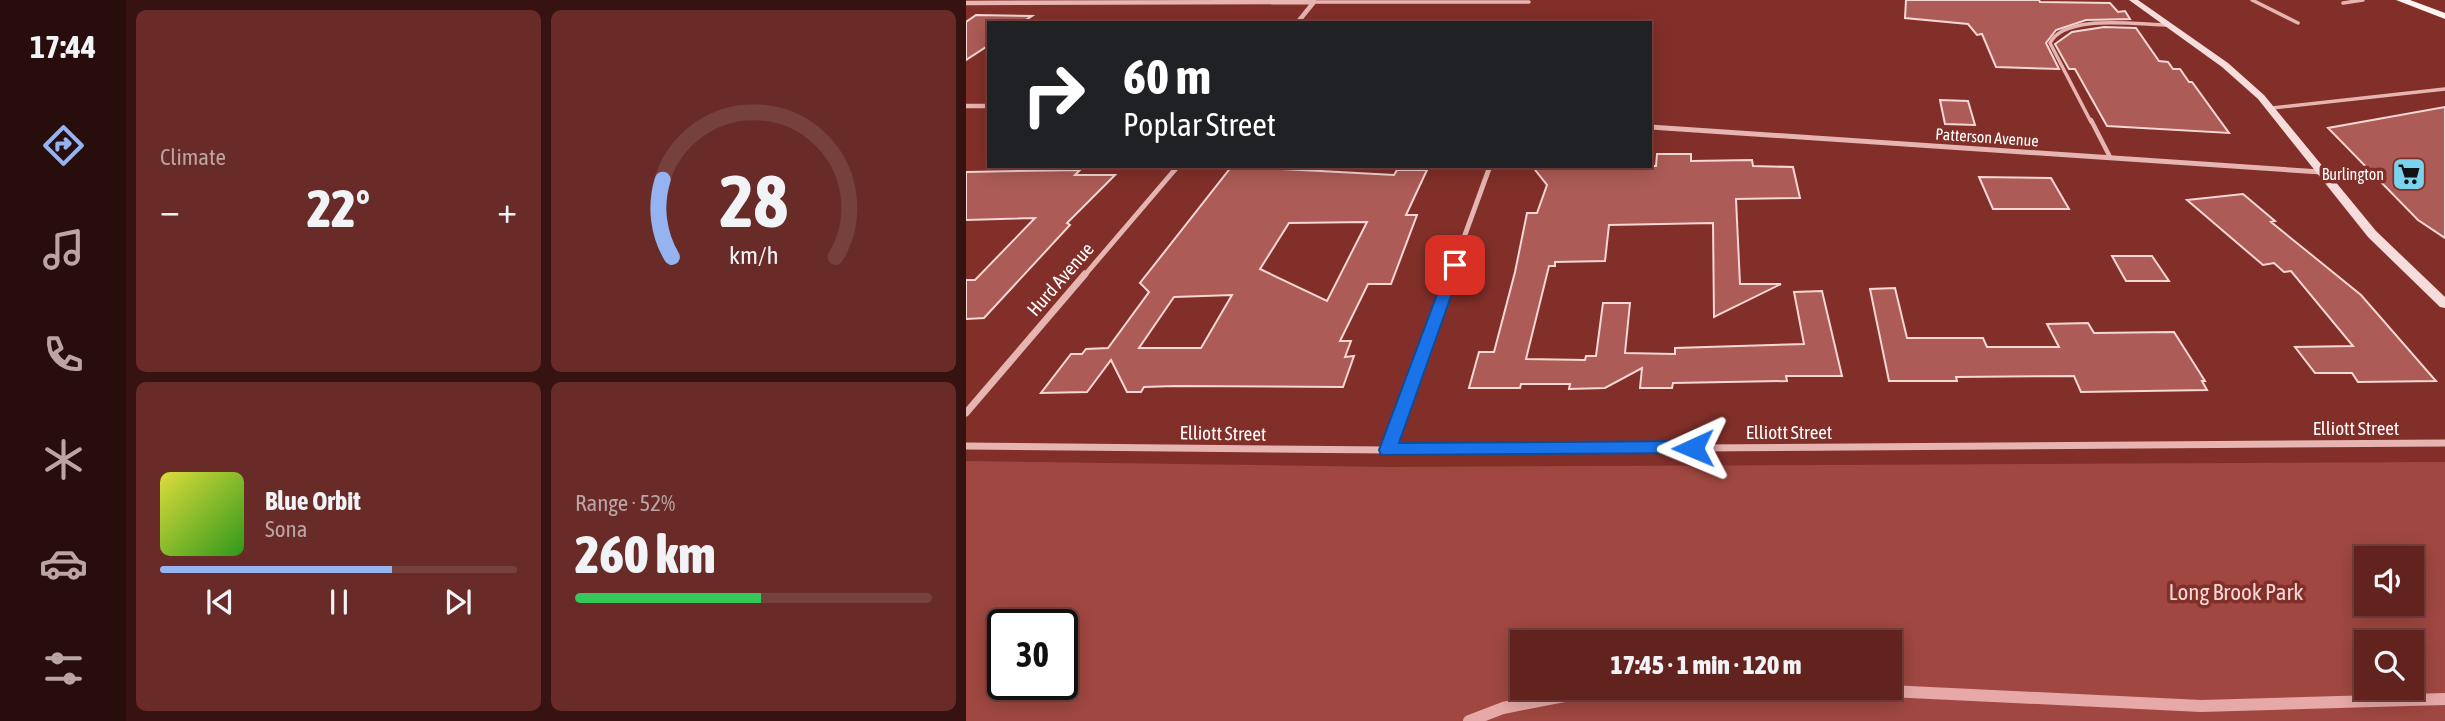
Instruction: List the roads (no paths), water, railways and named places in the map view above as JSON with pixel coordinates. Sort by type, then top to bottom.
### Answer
[{"type":"main road","points":[[2401,0],[2445,16]]},
{"type":"street","points":[[2133,0],[2225,65],[2272,108],[2372,234],[2445,304]]},
{"type":"street","points":[[966,2],[1314,2]]},
{"type":"street","points":[[1299,21],[1314,2]]},
{"type":"street","points":[[966,106],[987,106]]},
{"type":"street","name":"Patterson Avenue","points":[[1652,127],[2321,172]]},
{"type":"street","name":"Hurd Avenue","points":[[966,413],[1176,168]]},
{"type":"street","points":[[1387,450],[1489,168]]},
{"type":"street","name":"Elliott Street","points":[[966,446],[1387,450],[2445,443]]},
{"type":"lane","points":[[2252,0],[2298,23]]},
{"type":"lane","points":[[2343,3],[2363,0]]},
{"type":"lane","points":[[1314,2],[1529,2]]},
{"type":"lane","points":[[2110,157],[2050,43],[2053,35],[2065,27],[2079,24],[2169,25]]},
{"type":"lane","points":[[2272,108],[2445,89]]},
{"type":"waterway","points":[[1902,692],[2201,706],[2445,699]]},
{"type":"waterway","points":[[1469,721],[1503,708],[1544,700]]},
{"type":"place","name":"Burlington","points":[[2409,174]]},
{"type":"park label","name":"Long Brook Park","points":[[2236,592]]}]
